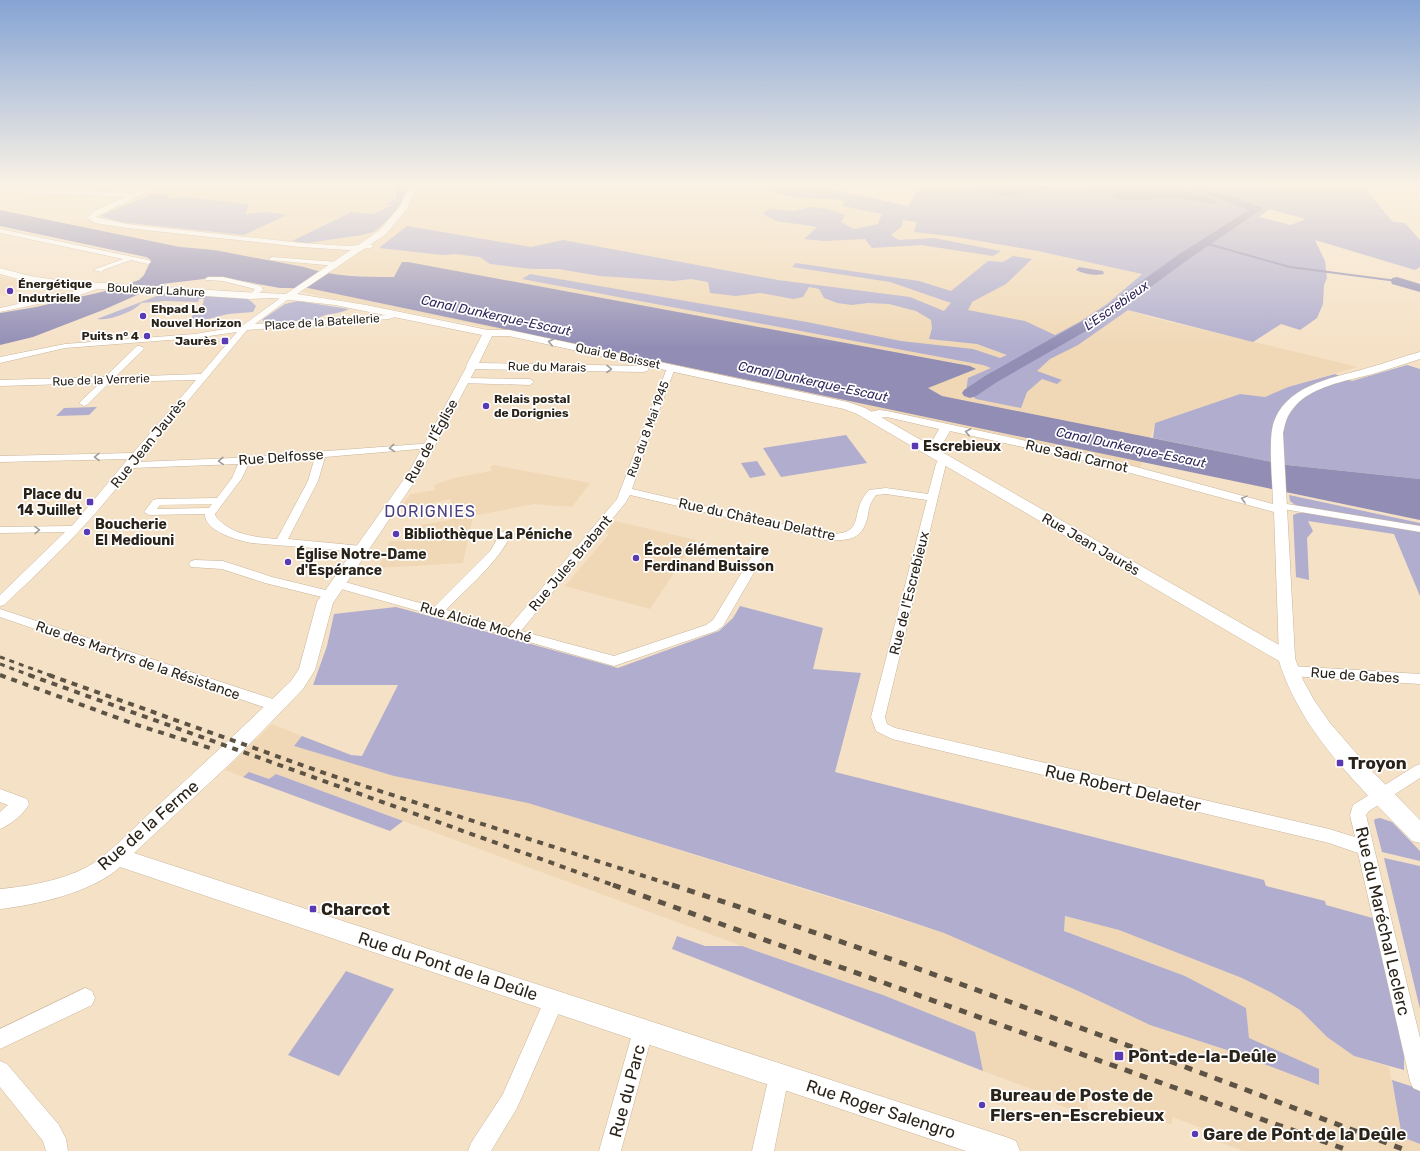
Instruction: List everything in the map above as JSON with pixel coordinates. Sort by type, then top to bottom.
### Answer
[{"type":"main road","points":[[332,268],[367,246],[374,240]]},
{"type":"main road","points":[[332,268],[377,240]]},
{"type":"main road","name":"Rue Jean Jaurès","points":[[288,297],[332,268]]},
{"type":"main road","name":"Boulevard Lahure","points":[[0,271],[40,281],[97,286],[288,297]]},
{"type":"main road","name":"Quai de Boisset","points":[[288,297],[335,302],[400,314],[487,333],[509,333],[848,406],[869,415],[896,430]]},
{"type":"main road","name":"Rue de l'Église","points":[[472,366],[487,337],[487,333]]},
{"type":"main road","name":"Rue du Marais","points":[[472,366],[649,369],[671,368]]},
{"type":"main road","name":"Rue Jean Jaurès","points":[[896,430],[1289,664]]},
{"type":"main road","points":[[1289,664],[1301,694],[1316,718],[1353,763],[1420,834]]},
{"type":"street","points":[[42,240],[148,262]]},
{"type":"street","points":[[250,240],[339,248],[367,246]]},
{"type":"street","points":[[290,244],[344,240],[357,242],[367,246]]},
{"type":"street","points":[[339,248],[348,251],[351,255]]},
{"type":"street","points":[[100,272],[96,270],[130,258]]},
{"type":"street","points":[[272,259],[332,268]]},
{"type":"street","points":[[208,279],[223,279],[258,288],[259,290],[253,295]]},
{"type":"street","points":[[0,310],[67,296],[97,286]]},
{"type":"street","name":"Rue Jean Jaurès","points":[[0,602],[34,571],[74,529],[245,328],[288,297]]},
{"type":"street","name":"Place de la Batellerie","points":[[213,334],[245,328],[389,317],[400,314]]},
{"type":"street","points":[[0,365],[46,355],[182,344],[213,334]]},
{"type":"street","points":[[0,360],[65,346],[213,334]]},
{"type":"street","points":[[84,403],[140,348]]},
{"type":"street","points":[[1289,664],[1277,433],[1279,423],[1288,408],[1299,397],[1328,382],[1420,355]]},
{"type":"street","name":"Rue de l'Église","points":[[240,743],[297,685],[307,670],[321,613],[334,589],[416,472],[472,366]]},
{"type":"street","name":"Rue du 8 Mai 1945","points":[[626,491],[645,435],[671,368]]},
{"type":"street","name":"Rue de la Verrerie","points":[[0,383],[202,377]]},
{"type":"street","points":[[464,381],[530,382]]},
{"type":"street","name":"Rue Sadi Carnot","points":[[869,415],[883,414],[1086,457],[1281,507]]},
{"type":"street","points":[[929,450],[936,445],[946,427]]},
{"type":"street","name":"Rue Delfosse","points":[[130,465],[245,460],[431,445]]},
{"type":"street","points":[[280,543],[313,481],[321,454]]},
{"type":"street","points":[[0,459],[136,456]]},
{"type":"street","name":"Rue de l'Escrebieux","points":[[881,727],[878,717],[941,464],[944,459]]},
{"type":"street","points":[[245,460],[237,478],[212,511],[210,516],[211,520],[231,533],[252,540],[362,549]]},
{"type":"street","name":"Rue du Château Delattre","points":[[626,491],[826,537],[837,538],[848,536],[858,529],[868,499],[874,492],[886,491],[933,498]]},
{"type":"street","name":"Rue Jules Brabant","points":[[512,633],[614,510],[626,491]]},
{"type":"street","points":[[212,511],[149,512],[157,502],[220,501]]},
{"type":"street","points":[[1281,507],[1420,529]]},
{"type":"street","points":[[0,530],[74,529]]},
{"type":"street","points":[[437,611],[495,552],[501,544],[505,534]]},
{"type":"street","name":"Rue Alcide Moché","points":[[195,564],[224,565],[269,580],[334,589],[437,611],[614,661],[711,628],[718,623],[757,558]]},
{"type":"street","name":"Rue des Martyrs de la Résistance","points":[[0,613],[277,706]]},
{"type":"street","name":"Rue de Gabes","points":[[1289,664],[1420,679]]},
{"type":"street","name":"Rue Robert Delaeter","points":[[881,727],[892,733],[1329,836],[1366,848]]},
{"type":"street","name":"Rue de la Ferme","points":[[0,899],[35,895],[57,888],[97,871],[117,857],[240,743]]},
{"type":"street","points":[[1381,794],[1420,770]]},
{"type":"street","name":"Rue du Maréchal Leclerc","points":[[1381,794],[1359,810],[1359,822],[1420,1082]]},
{"type":"street","points":[[0,796],[21,804],[0,822]]},
{"type":"street","name":"Rue du Pont de la Deûle","points":[[117,857],[779,1076]]},
{"type":"street","points":[[0,1039],[85,998]]},
{"type":"street","points":[[479,1151],[513,1095],[554,1001]]},
{"type":"street","name":"Rue du Parc","points":[[610,1151],[643,1031]]},
{"type":"street","points":[[0,1071],[51,1133],[55,1139],[57,1151]]},
{"type":"street","points":[[763,1151],[779,1076]]},
{"type":"street","name":"Rue Roger Salengro","points":[[779,1076],[1006,1151]]},
{"type":"shaded area","points":[[74,240],[1024,240],[1147,269],[1108,303],[1150,317],[1358,367],[1288,387],[1265,397],[1240,394],[1155,423],[1139,472],[578,344],[326,297]]},
{"type":"shaded area","points":[[295,240],[330,240],[307,243],[292,241]]},
{"type":"shaded area","points":[[390,240],[488,240],[531,247],[563,240],[778,280],[910,297],[944,311],[951,303],[890,282],[792,267],[796,263],[919,281],[951,291],[988,261],[1003,262],[1013,256],[1032,259],[1006,284],[972,302],[968,310],[1025,321],[1055,335],[1081,321],[1107,304],[1142,274],[1038,251],[972,240],[1420,240],[1420,267],[1415,270],[1315,240],[1325,261],[1327,278],[1324,285],[1323,304],[1317,318],[1300,330],[1281,324],[1253,342],[1128,310],[1078,345],[1050,359],[1037,371],[1062,380],[1057,384],[1042,379],[1027,392],[1021,408],[976,399],[966,391],[968,378],[991,368],[983,365],[522,279],[530,274],[807,322],[901,341],[973,349],[1000,358],[1007,355],[977,344],[929,339],[932,328],[931,320],[916,311],[889,304],[868,303],[852,305],[837,303],[824,298],[819,289],[809,287],[803,297],[793,299],[760,293],[736,296],[710,293],[708,282],[691,279],[674,281],[600,276],[558,269],[532,269],[490,264],[480,257],[455,254],[443,255],[379,248]]},
{"type":"shaded area","points":[[811,240],[851,240],[825,241]]},
{"type":"shaded area","points":[[866,240],[943,240],[1001,251],[993,256],[921,245],[872,248]]},
{"type":"shaded area","points":[[0,276],[38,284],[7,296],[0,295]]},
{"type":"shaded area","points":[[167,292],[244,297],[256,306],[253,312],[228,314],[196,322],[196,319],[191,319],[196,308],[202,307],[204,299],[199,299],[198,302],[165,301],[141,303],[133,310],[120,315],[108,319],[97,319]]},
{"type":"shaded area","points":[[298,301],[349,309],[325,315],[317,319],[267,324],[263,322],[263,319],[285,304]]},
{"type":"shaded area","points":[[1407,365],[1420,369],[1420,479],[1287,465],[1153,438],[1155,423],[1240,394],[1265,397],[1288,387],[1335,374],[1352,381]]},
{"type":"shaded area","points":[[97,407],[89,415],[56,416],[64,408]]},
{"type":"shaded area","points":[[846,435],[867,463],[781,477],[763,448]]},
{"type":"shaded area","points":[[757,461],[766,475],[750,478],[741,463]]},
{"type":"shaded area","points":[[494,465],[590,483],[572,507],[534,504],[473,516],[463,563],[379,568],[389,541],[410,541],[421,525],[450,520],[451,499],[399,510],[410,494],[435,490],[434,485],[454,478],[491,471],[491,466]]},
{"type":"shaded area","points":[[1289,495],[1420,523],[1420,527],[1298,507],[1290,501]]},
{"type":"shaded area","points":[[1298,513],[1310,513],[1420,531],[1420,596],[1394,534],[1308,521],[1313,531],[1307,538],[1309,580],[1296,577],[1293,515]]},
{"type":"shaded area","name":"École élémentaire Ferdinand Buisson","points":[[615,521],[696,540],[650,609],[565,586],[609,534],[605,532]]},
{"type":"shaded area","points":[[740,606],[823,628],[813,669],[861,673],[835,772],[1264,880],[1266,886],[1325,901],[1326,905],[1376,919],[1404,1041],[1404,1070],[1354,1056],[1327,1037],[1300,1010],[1272,993],[1242,978],[1119,930],[1065,916],[1064,931],[1185,976],[1246,1008],[1249,1038],[1319,1069],[1319,1085],[1227,1050],[1150,1025],[1076,990],[944,933],[881,912],[528,803],[394,776],[294,746],[302,736],[351,755],[362,756],[398,685],[313,685],[327,646],[334,614],[396,607],[618,668],[719,631],[733,618]]},
{"type":"shaded area","points":[[272,724],[302,736],[294,746],[394,776],[528,803],[944,933],[1076,990],[1150,1025],[1227,1050],[1319,1085],[1318,1069],[1249,1038],[1246,1008],[1185,976],[1064,931],[1065,916],[1119,930],[1242,978],[1272,993],[1300,1010],[1327,1037],[1354,1056],[1389,1067],[1402,1137],[1420,1144],[1420,1151],[1243,1151],[1219,1142],[1218,1134],[1172,1117],[1172,1125],[1087,1093],[1088,1115],[1056,1104],[1056,1098],[983,1071],[975,1032],[883,995],[742,946],[276,774],[269,779],[249,772],[243,777],[225,770]]},
{"type":"shaded area","points":[[249,772],[269,779],[276,774],[403,821],[390,831],[243,777]]},
{"type":"shaded area","points":[[1380,818],[1392,822],[1420,851],[1420,861],[1382,852],[1374,821],[1375,819]]},
{"type":"shaded area","points":[[1384,858],[1420,866],[1420,1009]]},
{"type":"shaded area","points":[[677,936],[705,946],[742,946],[883,995],[975,1032],[983,1071],[672,949]]},
{"type":"shaded area","points":[[346,971],[394,989],[339,1076],[288,1055]]},
{"type":"shaded area","points":[[1392,1080],[1420,1089],[1420,1144],[1402,1137]]},
{"type":"water","name":"Canal Dunkerque-Escaut","points":[[65,240],[145,240],[180,247],[214,250],[304,267],[337,275],[394,277],[402,262],[408,262],[970,366],[976,369],[928,388],[942,396],[1287,465],[1420,479],[1420,520],[308,288],[280,288],[221,277],[162,284],[103,310],[33,337],[0,345],[0,313],[36,307],[110,290],[139,280],[144,275],[151,260],[146,257]]},
{"type":"water","points":[[1079,267],[1103,271],[1104,274],[1093,275],[1082,273],[1076,270]]},
{"type":"waterway","name":"L'Escrebieux","points":[[970,393],[991,379],[1102,316],[1182,258],[1210,240]]},
{"type":"waterway","points":[[1204,243],[1290,267],[1397,281]]},
{"type":"waterway","points":[[1397,281],[1420,288]]},
{"type":"railway","points":[[0,657],[52,676]]},
{"type":"railway","points":[[0,664],[32,676]]},
{"type":"railway","points":[[0,675],[137,725],[210,748]]},
{"type":"railway","points":[[29,675],[616,886]]},
{"type":"railway","points":[[49,675],[327,774],[675,886]]},
{"type":"railway","points":[[613,885],[1350,1151]]},
{"type":"railway","points":[[675,886],[950,980],[1408,1151]]},
{"type":"place","name":"Énergétique Indutrielle","points":[[10,291]]},
{"type":"place","name":"Ehpad Le Nouvel Horizon","points":[[143,316]]},
{"type":"place","name":"Puits n° 4","points":[[147,336]]},
{"type":"place","name":"Jaurès","points":[[225,341]]},
{"type":"place","name":"Relais postal de Dorignies","points":[[486,406]]},
{"type":"place","name":"Escrebieux","points":[[915,446]]},
{"type":"place","name":"Place du 14 Juillet","points":[[90,502]]},
{"type":"place","name":"Boucherie El Mediouni","points":[[87,532]]},
{"type":"place","name":"Bibliothèque La Péniche","points":[[396,534]]},
{"type":"place","name":"École élémentaire Ferdinand Buisson","points":[[636,558]]},
{"type":"place","name":"Église Notre-Dame d'Espérance","points":[[288,562]]},
{"type":"place","name":"Troyon","points":[[1340,763]]},
{"type":"place","name":"Charcot","points":[[313,909]]},
{"type":"place","name":"Pont-de-la-Deûle","points":[[1119,1056]]},
{"type":"place","name":"Bureau de Poste de Flers-en-Escrebieux","points":[[982,1105]]},
{"type":"place","name":"Gare de Pont de la Deûle","points":[[1195,1134]]},
{"type":"district","name":"DORIGNIES","points":[[430,511]]}]
